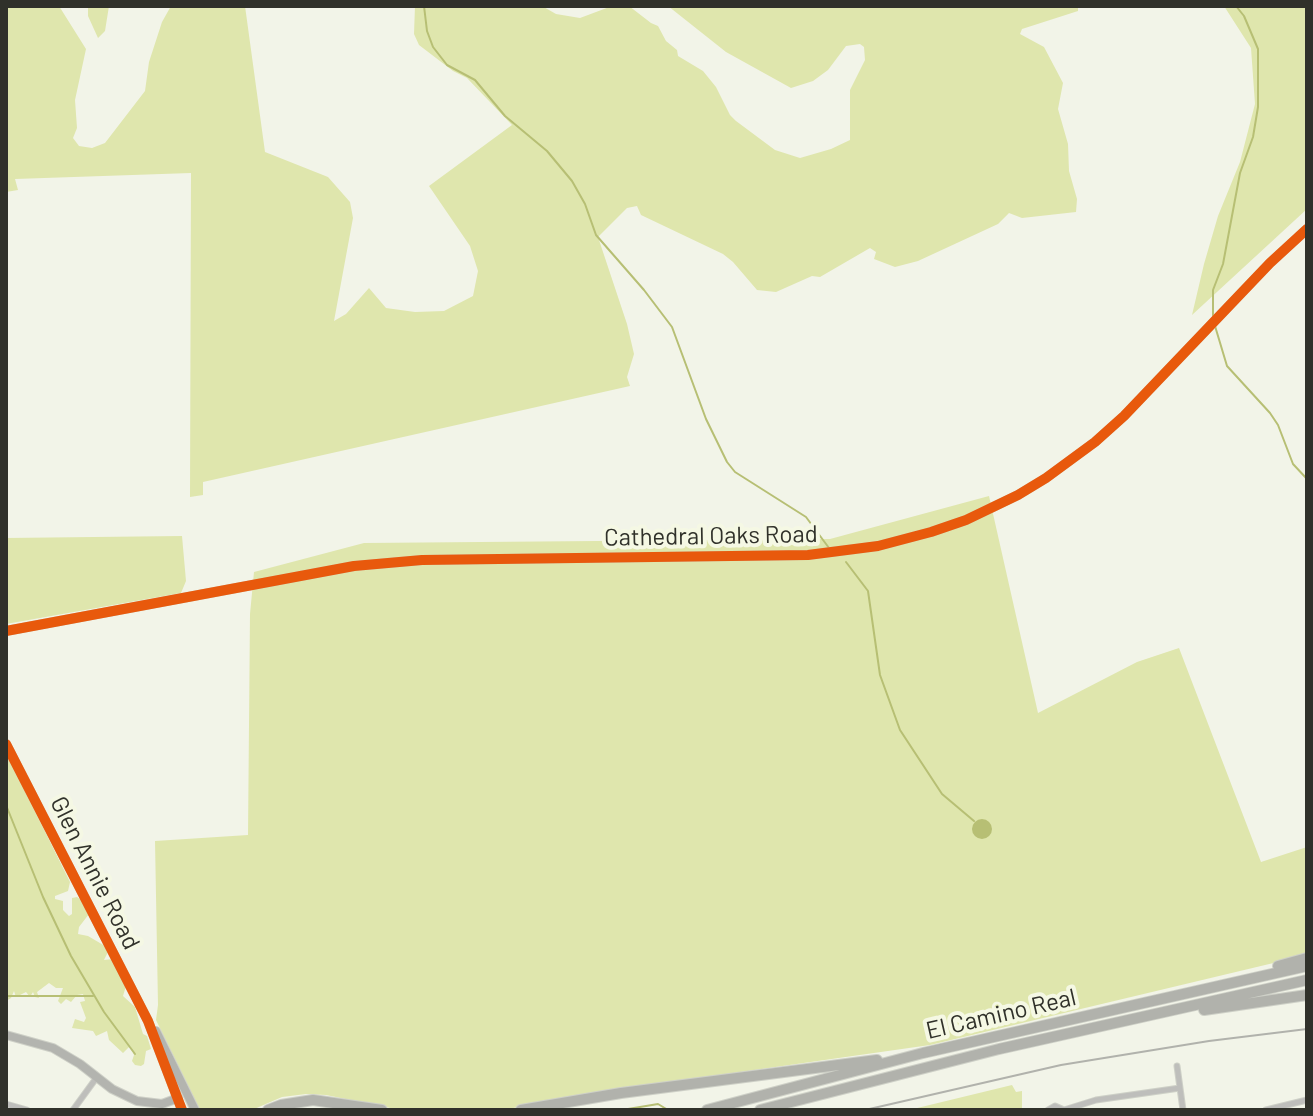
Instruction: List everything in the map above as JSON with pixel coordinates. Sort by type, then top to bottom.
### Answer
[{"type":"highway","points":[[1159,998],[1307,958]]},
{"type":"highway","name":"El Camino Real","points":[[707,1110],[923,1053],[1307,966]]},
{"type":"highway","name":"El Camino Real","points":[[760,1110],[943,1062],[1307,980]]},
{"type":"highway","points":[[1112,1024],[1124,1026],[1191,1012],[1307,995]]},
{"type":"highway","points":[[521,1110],[633,1091],[923,1053]]},
{"type":"highway","points":[[268,1110],[313,1100],[382,1110]]},
{"type":"main road","name":"Cathedral Oaks Road","points":[[6,631],[369,564],[422,560],[808,555],[905,540],[966,520],[994,507],[1071,461],[1124,416],[1307,229]]},
{"type":"main road","name":"Glen Annie Road","points":[[6,744],[195,1110]]},
{"type":"main road","name":"Glen Annie Road","points":[[148,1021],[182,1110]]},
{"type":"main road","points":[[6,1035],[53,1048],[124,1096],[150,1107],[178,1098]]},
{"type":"street","points":[[1177,1066],[1183,1110]]},
{"type":"street","points":[[73,1110],[97,1077]]},
{"type":"street","points":[[1048,1110],[1055,1106],[1064,1110],[1096,1100],[1180,1088]]},
{"type":"street","points":[[1266,1110],[1307,1100]]},
{"type":"street","points":[[6,1104],[27,1110]]},
{"type":"shaded area","points":[[6,6],[59,6],[86,49],[75,100],[77,128],[73,138],[79,146],[92,148],[105,143],[145,91],[149,62],[162,22],[171,6],[245,6],[265,152],[328,177],[350,202],[353,218],[334,321],[346,314],[369,288],[386,308],[415,312],[444,311],[473,296],[478,271],[470,246],[429,186],[512,125],[467,78],[419,45],[414,34],[415,6],[542,6],[556,14],[580,18],[612,6],[629,6],[658,26],[666,41],[677,50],[678,56],[703,71],[736,121],[775,150],[800,158],[850,140],[850,90],[865,60],[864,47],[860,44],[846,46],[828,70],[813,81],[791,88],[726,52],[668,6],[1078,6],[1078,11],[1022,29],[1020,34],[1044,47],[1063,83],[1058,109],[1068,144],[1069,171],[1077,199],[1076,212],[1022,218],[1009,213],[998,224],[918,261],[895,267],[874,259],[876,252],[870,248],[820,277],[812,276],[776,292],[757,290],[723,254],[641,215],[637,206],[627,208],[598,237],[634,354],[627,377],[630,386],[203,482],[203,495],[190,497],[191,173],[15,179],[18,190],[6,192]]},
{"type":"shaded area","points":[[88,6],[109,6],[105,31],[98,38],[88,16]]},
{"type":"shaded area","points":[[1224,6],[1307,6],[1307,209],[1192,315],[1218,216],[1240,162],[1255,104],[1251,48]]},
{"type":"shaded area","points":[[989,496],[1038,713],[1137,662],[1179,648],[1261,862],[1307,847],[1307,955],[930,1045],[621,1089],[502,1110],[400,1110],[306,1094],[282,1097],[252,1110],[200,1110],[156,1020],[155,841],[248,835],[250,614],[254,572],[364,543],[830,539]]},
{"type":"shaded area","points":[[182,536],[186,581],[181,593],[6,624],[6,538]]},
{"type":"shaded area","points":[[6,753],[70,882],[68,891],[55,896],[55,899],[63,901],[63,910],[69,916],[72,914],[72,898],[77,897],[84,902],[89,914],[79,927],[78,934],[105,946],[108,952],[104,960],[113,959],[126,986],[123,996],[135,1007],[151,1049],[146,1051],[141,1066],[132,1061],[134,1055],[130,1046],[123,1053],[109,1040],[107,1031],[96,1036],[93,1031],[72,1028],[75,1019],[84,1022],[86,1018],[80,1002],[85,1001],[83,994],[77,995],[71,1002],[66,999],[61,1004],[58,1001],[63,988],[49,983],[37,992],[39,998],[33,992],[30,997],[26,992],[16,997],[14,991],[6,1001]]},
{"type":"shaded area","points":[[982,819],[989,822],[992,829],[989,836],[982,839],[975,836],[972,829],[975,822]]},
{"type":"shaded area","points":[[1012,1085],[1016,1092],[1022,1091],[1022,1110],[909,1110]]},
{"type":"waterway","points":[[424,6],[427,31],[433,47],[447,65],[475,80],[505,116],[547,151],[572,181],[585,204],[596,235],[672,327],[706,419],[727,462],[735,472],[806,517],[829,548]]},
{"type":"waterway","points":[[1213,316],[1213,290],[1223,264],[1240,173],[1253,137],[1258,107],[1258,49],[1244,16],[1236,6]]},
{"type":"waterway","points":[[1215,326],[1227,366],[1270,413],[1293,464],[1307,479]]},
{"type":"waterway","points":[[846,562],[868,591],[880,675],[900,730],[942,794],[974,821]]},
{"type":"waterway","points":[[6,805],[71,956],[104,1012],[135,1054]]},
{"type":"waterway","points":[[6,996],[93,996]]},
{"type":"waterway","points":[[622,1110],[658,1104],[668,1110]]},
{"type":"railway","points":[[865,1110],[1061,1065],[1307,1029]]},
{"type":"cycle path","points":[[6,631],[354,566],[422,560],[808,555],[878,546],[931,532],[966,520],[1018,495],[1095,442],[1307,229]]},
{"type":"cycle path","points":[[6,744],[148,1021],[182,1110]]}]
